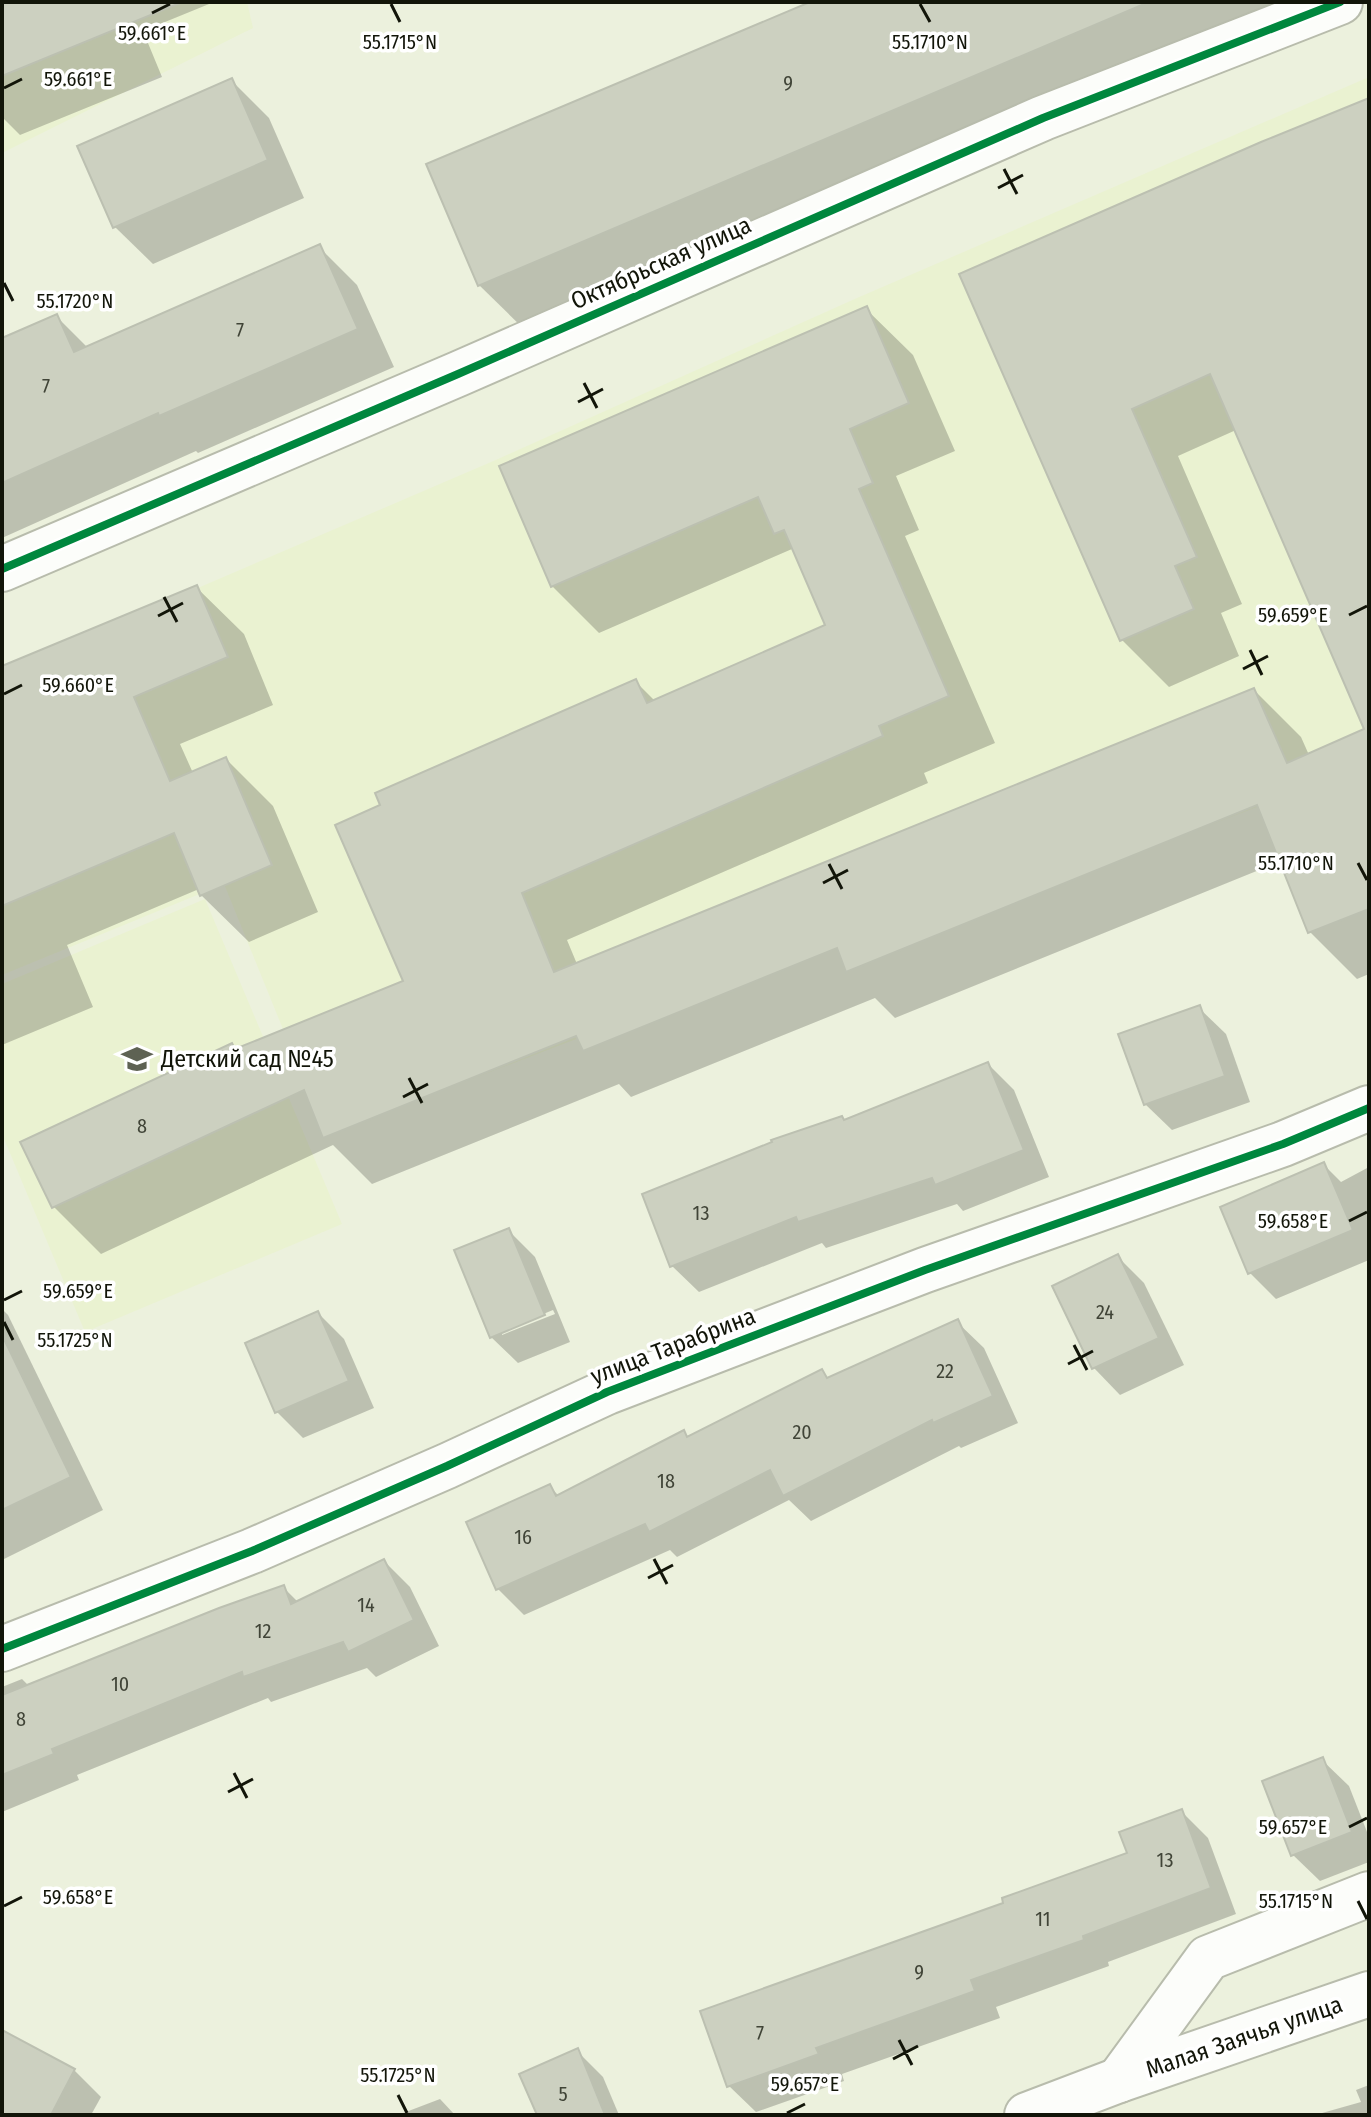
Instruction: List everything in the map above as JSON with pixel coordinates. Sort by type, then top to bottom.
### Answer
[{"type":"street","name":"Октябрьская улица","points":[[2,569],[444,381],[1043,118],[1340,2]]},
{"type":"street","name":"улица Тарабрина","points":[[2,1649],[252,1551],[607,1392],[925,1270],[1283,1144],[1369,1108]]},
{"type":"street","name":"Малая Заячья улица","points":[[1119,2080],[1208,1958],[1369,1894]]},
{"type":"street","name":"Малая Заячья улица","points":[[1027,2115],[1369,1994]]},
{"type":"shaded area","points":[[2,2],[247,2],[253,28],[2,153]]},
{"type":"shaded area","points":[[1369,77],[1369,764],[845,965],[834,940],[326,1135],[224,884],[2,975],[2,672],[498,459],[857,298]]},
{"type":"shaded area","name":"Детский сад №45","points":[[205,899],[342,1224],[85,1332],[2,1134],[2,984]]},
{"type":"building","points":[[2,2],[179,2],[180,3],[2,76]]},
{"type":"building","points":[[810,2],[1149,2],[478,286],[426,164]]},
{"type":"building","points":[[232,78],[268,160],[113,228],[77,146]]},
{"type":"building","points":[[1369,98],[1369,909],[1308,933],[1257,805],[846,972],[837,948],[583,1051],[576,1036],[323,1138],[304,1090],[52,1208],[20,1142],[232,1043],[235,1049],[403,981],[335,825],[380,805],[375,793],[636,679],[647,703],[825,625],[784,530],[774,534],[758,497],[551,587],[499,466],[867,306],[909,403],[850,429],[873,483],[859,489],[949,696],[879,726],[883,736],[522,893],[554,972],[1254,688],[1287,763],[1364,729],[1210,374],[1132,409],[1197,557],[1175,566],[1194,609],[1120,641],[959,274]]},
{"type":"building","points":[[320,244],[358,329],[2,483],[2,338],[57,314],[74,352]]},
{"type":"building","points":[[197,585],[228,657],[134,697],[170,781],[226,757],[272,865],[200,896],[174,833],[2,906],[2,666]]},
{"type":"building","points":[[1200,1005],[1225,1076],[1144,1105],[1118,1034]]},
{"type":"building","points":[[988,1062],[1024,1150],[935,1185],[932,1178],[798,1222],[796,1217],[670,1267],[642,1194],[771,1140],[842,1116],[844,1120]]},
{"type":"building","points":[[1324,1162],[1353,1230],[1248,1274],[1220,1207]]},
{"type":"building","points":[[509,1228],[545,1315],[490,1338],[454,1250]]},
{"type":"building","points":[[1118,1254],[1159,1338],[1092,1369],[1052,1286]]},
{"type":"building","points":[[318,1311],[349,1381],[275,1413],[245,1343]]},
{"type":"building","points":[[958,1319],[993,1396],[933,1423],[932,1420],[783,1496],[770,1470],[649,1532],[645,1524],[496,1590],[466,1522],[550,1484],[556,1496],[684,1430],[687,1437],[822,1369],[827,1378]]},
{"type":"building","points":[[2,1335],[71,1477],[2,1510]]},
{"type":"building","points":[[384,1559],[414,1620],[348,1652],[343,1642],[243,1677],[242,1672],[52,1749],[54,1754],[2,1775],[2,1695],[284,1585],[291,1604]]},
{"type":"building","points":[[1323,1757],[1352,1832],[1291,1856],[1262,1781]]},
{"type":"building","points":[[1182,1809],[1211,1888],[1083,1936],[1084,1940],[971,1980],[975,1991],[816,2048],[819,2054],[727,2087],[700,2011],[1003,1903],[1002,1898],[1127,1853],[1119,1832]]},
{"type":"building","points":[[2,2030],[75,2069],[51,2115],[2,2115]]},
{"type":"building","points":[[578,2048],[605,2115],[537,2115],[519,2074]]},
{"type":"cycle path","points":[[2,569],[1043,118],[1340,2]]},
{"type":"cycle path","points":[[2,1649],[252,1551],[607,1392],[925,1270],[1283,1144],[1369,1108]]},
{"type":"place","name":"Детский сад №45","points":[[137,1059]]}]
